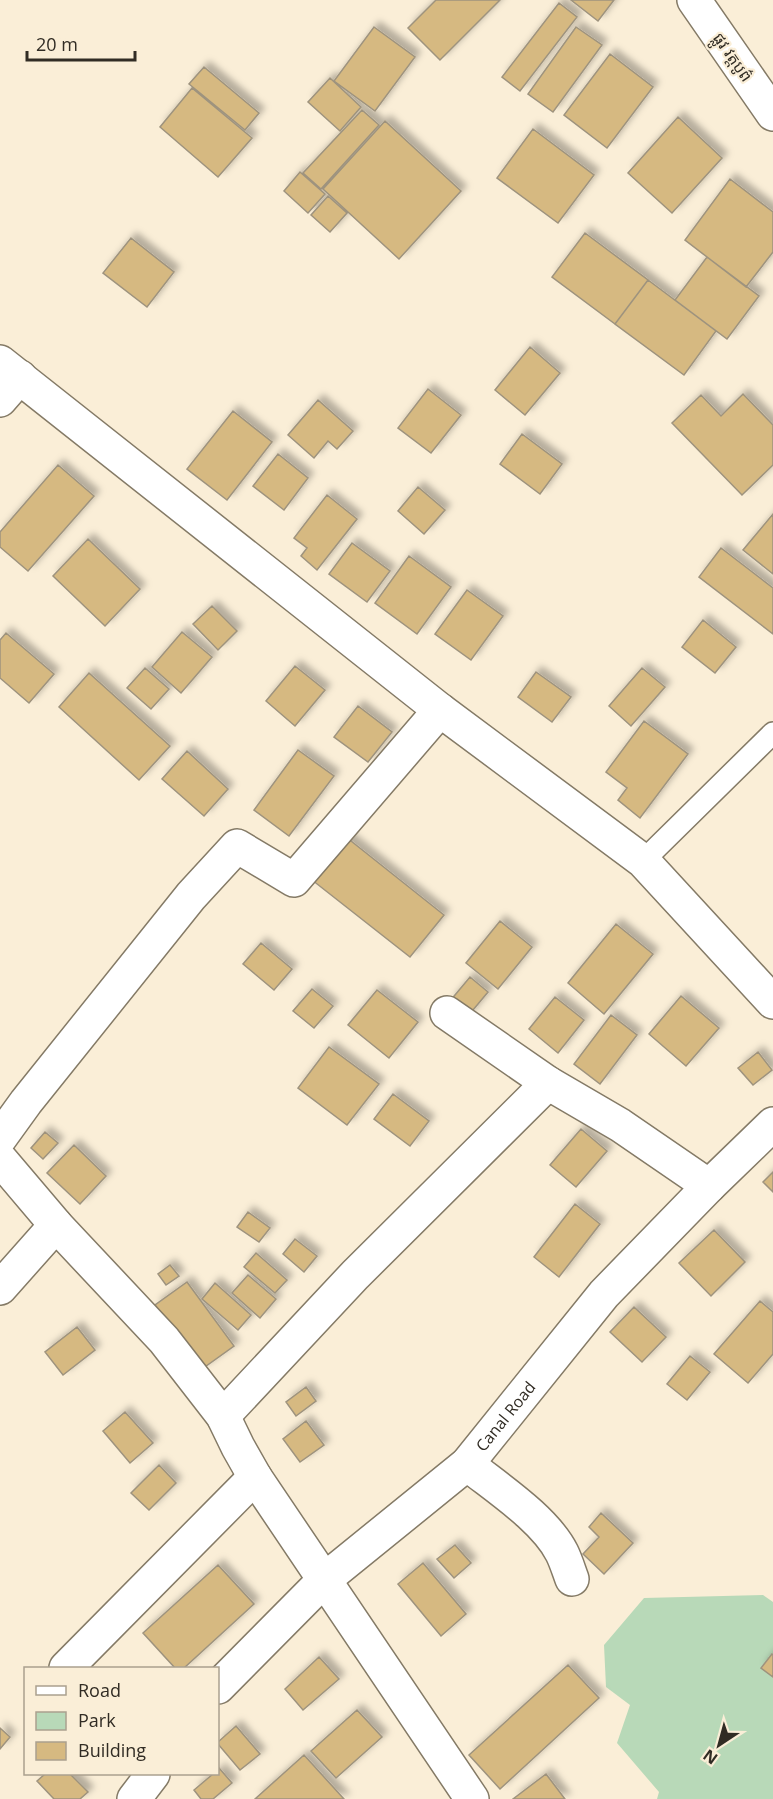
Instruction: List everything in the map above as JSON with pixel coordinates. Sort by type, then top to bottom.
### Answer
[{"type":"street","name":"ផ្លូវ វត្តបូព៌","points":[[694,0],[768,94]]},
{"type":"street","points":[[7,380],[642,861],[773,1002]]},
{"type":"street","points":[[0,1138],[26,1102],[184,905],[237,846],[294,880],[440,710]]},
{"type":"street","points":[[447,1013],[548,1083],[620,1125],[709,1186]]},
{"type":"street","points":[[223,1416],[356,1275],[548,1083]]},
{"type":"street","name":"Canal Road","points":[[219,1686],[324,1580],[467,1464],[604,1294],[773,1124]]},
{"type":"street","points":[[0,1159],[56,1225],[164,1340],[223,1416],[255,1477],[472,1799]]},
{"type":"street","points":[[0,1288],[56,1225]]},
{"type":"street","points":[[467,1464],[536,1520],[551,1536],[562,1553],[572,1579]]},
{"type":"street","points":[[67,1667],[255,1477]]},
{"type":"street","points":[[134,1799],[152,1775]]},
{"type":"lane","points":[[642,861],[773,733]]},
{"type":"green space","points":[[763,1595],[773,1602],[773,1799],[657,1799],[659,1792],[617,1743],[630,1705],[606,1687],[604,1645],[644,1598]]},
{"type":"building","points":[[436,0],[500,0],[440,60],[408,28]]},
{"type":"building","points":[[571,0],[614,0],[598,21]]},
{"type":"building","points":[[559,3],[577,17],[520,91],[502,77]]},
{"type":"building","points":[[374,27],[415,57],[375,111],[334,81]]},
{"type":"building","points":[[576,27],[602,45],[553,112],[528,94]]},
{"type":"building","points":[[610,54],[653,87],[607,148],[564,115]]},
{"type":"building","points":[[204,67],[259,113],[245,130],[189,84]]},
{"type":"building","points":[[330,78],[361,107],[340,131],[308,102]]},
{"type":"building","points":[[192,88],[252,138],[218,177],[160,127]]},
{"type":"building","points":[[362,110],[379,125],[321,189],[303,173]]},
{"type":"building","points":[[678,117],[722,158],[672,213],[628,173]]},
{"type":"building","points":[[385,121],[461,191],[399,259],[323,189]]},
{"type":"building","points":[[533,129],[594,175],[558,223],[497,178]]},
{"type":"building","points":[[300,172],[325,194],[308,213],[284,191]]},
{"type":"building","points":[[730,179],[773,212],[773,252],[746,287],[685,240]]},
{"type":"building","points":[[328,196],[347,213],[330,232],[311,215]]},
{"type":"building","points":[[585,233],[648,280],[615,324],[552,277]]},
{"type":"building","points":[[131,238],[174,272],[147,307],[103,273]]},
{"type":"building","points":[[707,257],[759,296],[727,339],[675,300]]},
{"type":"building","points":[[648,280],[716,331],[684,375],[615,324]]},
{"type":"building","points":[[530,347],[560,373],[525,415],[495,390]]},
{"type":"building","points":[[428,389],[461,415],[431,453],[398,428]]},
{"type":"building","points":[[743,394],[773,425],[773,465],[742,495],[672,423],[701,395],[721,416]]},
{"type":"building","points":[[318,400],[353,431],[337,449],[328,441],[314,458],[288,435]]},
{"type":"building","points":[[233,411],[272,442],[227,500],[187,469]]},
{"type":"building","points":[[522,434],[562,464],[540,494],[500,464]]},
{"type":"building","points":[[278,454],[308,478],[284,510],[253,486]]},
{"type":"building","points":[[58,465],[94,496],[28,571],[0,547],[0,532]]},
{"type":"building","points":[[418,487],[445,510],[424,534],[398,511]]},
{"type":"building","points":[[327,495],[357,519],[317,570],[301,556],[307,548],[294,538]]},
{"type":"building","points":[[773,514],[773,574],[743,550]]},
{"type":"building","points":[[88,539],[140,589],[105,626],[53,576]]},
{"type":"building","points":[[352,543],[390,571],[367,602],[329,574]]},
{"type":"building","points":[[721,548],[773,588],[773,634],[699,577]]},
{"type":"building","points":[[409,556],[451,587],[417,634],[375,603]]},
{"type":"building","points":[[467,590],[503,616],[471,660],[435,634]]},
{"type":"building","points":[[212,606],[237,631],[218,650],[193,624]]},
{"type":"building","points":[[703,620],[736,647],[715,673],[682,647]]},
{"type":"building","points":[[182,632],[212,657],[181,693],[152,667]]},
{"type":"building","points":[[6,633],[54,674],[29,703],[0,678],[0,640]]},
{"type":"building","points":[[295,666],[325,690],[295,726],[266,701]]},
{"type":"building","points":[[145,668],[169,689],[151,709],[127,688]]},
{"type":"building","points":[[642,668],[665,687],[631,726],[609,706]]},
{"type":"building","points":[[536,672],[571,697],[552,722],[518,697]]},
{"type":"building","points":[[89,673],[170,746],[139,780],[59,707]]},
{"type":"building","points":[[358,706],[392,732],[368,762],[334,737]]},
{"type":"building","points":[[644,721],[688,754],[640,818],[618,800],[627,788],[606,772]]},
{"type":"building","points":[[298,750],[334,776],[289,836],[254,810]]},
{"type":"building","points":[[187,751],[228,789],[204,816],[162,779]]},
{"type":"building","points":[[346,837],[444,915],[410,957],[312,880]]},
{"type":"building","points":[[500,921],[532,947],[498,989],[466,963]]},
{"type":"building","points":[[616,924],[653,954],[604,1014],[568,983]]},
{"type":"building","points":[[261,943],[292,969],[274,990],[243,964]]},
{"type":"building","points":[[470,977],[488,992],[468,1016],[450,1001]]},
{"type":"building","points":[[312,989],[333,1006],[314,1028],[293,1011]]},
{"type":"building","points":[[377,990],[418,1022],[389,1058],[348,1025]]},
{"type":"building","points":[[681,996],[719,1028],[686,1066],[649,1034]]},
{"type":"building","points":[[555,997],[584,1020],[558,1053],[529,1029]]},
{"type":"building","points":[[611,1015],[637,1035],[600,1084],[574,1064]]},
{"type":"building","points":[[329,1047],[379,1084],[347,1125],[298,1088]]},
{"type":"building","points":[[758,1052],[772,1070],[753,1085],[738,1068]]},
{"type":"building","points":[[393,1094],[429,1121],[410,1146],[374,1119]]},
{"type":"building","points":[[581,1129],[607,1151],[576,1187],[550,1165]]},
{"type":"building","points":[[45,1132],[58,1143],[43,1159],[31,1148]]},
{"type":"building","points":[[74,1145],[106,1176],[80,1204],[47,1173]]},
{"type":"building","points":[[773,1172],[773,1192],[763,1182]]},
{"type":"building","points":[[575,1204],[600,1224],[559,1277],[534,1257]]},
{"type":"building","points":[[248,1212],[270,1228],[259,1242],[237,1227]]},
{"type":"building","points":[[714,1230],[745,1262],[711,1296],[679,1263]]},
{"type":"building","points":[[295,1239],[317,1256],[304,1272],[283,1254]]},
{"type":"building","points":[[256,1253],[287,1280],[275,1293],[244,1267]]},
{"type":"building","points":[[170,1265],[179,1276],[166,1285],[158,1274]]},
{"type":"building","points":[[248,1275],[276,1299],[260,1318],[232,1293]]},
{"type":"building","points":[[187,1282],[234,1346],[202,1369],[155,1305]]},
{"type":"building","points":[[215,1283],[251,1315],[238,1330],[202,1299]]},
{"type":"building","points":[[760,1301],[773,1312],[773,1354],[748,1383],[714,1354]]},
{"type":"building","points":[[634,1307],[666,1337],[642,1362],[610,1332]]},
{"type":"building","points":[[77,1327],[95,1350],[63,1375],[45,1352]]},
{"type":"building","points":[[690,1356],[710,1372],[687,1400],[667,1384]]},
{"type":"building","points":[[306,1387],[316,1401],[296,1416],[286,1402]]},
{"type":"building","points":[[125,1412],[153,1443],[130,1463],[103,1431]]},
{"type":"building","points":[[306,1421],[324,1445],[300,1462],[283,1439]]},
{"type":"building","points":[[159,1465],[176,1483],[149,1510],[131,1493]]},
{"type":"building","points":[[601,1513],[633,1543],[604,1574],[583,1554],[599,1537],[589,1527]]},
{"type":"building","points":[[455,1545],[471,1563],[454,1578],[437,1559]]},
{"type":"building","points":[[423,1563],[466,1614],[441,1636],[398,1584]]},
{"type":"building","points":[[218,1565],[254,1604],[185,1667],[174,1667],[143,1633]]},
{"type":"building","points":[[773,1655],[773,1677],[761,1668]]},
{"type":"building","points":[[319,1657],[339,1679],[303,1710],[285,1689]]},
{"type":"building","points":[[568,1665],[599,1698],[500,1789],[469,1755]]},
{"type":"building","points":[[357,1710],[382,1737],[336,1778],[311,1751]]},
{"type":"building","points":[[236,1726],[260,1754],[240,1770],[219,1745],[219,1741]]},
{"type":"building","points":[[0,1728],[10,1737],[0,1749]]},
{"type":"building","points":[[304,1755],[344,1799],[255,1799]]},
{"type":"building","points":[[219,1768],[232,1783],[213,1799],[201,1799],[194,1790],[212,1775],[219,1775]]},
{"type":"building","points":[[546,1774],[565,1799],[513,1799]]},
{"type":"building","points":[[44,1775],[71,1775],[88,1792],[80,1799],[54,1799],[37,1781]]}]
